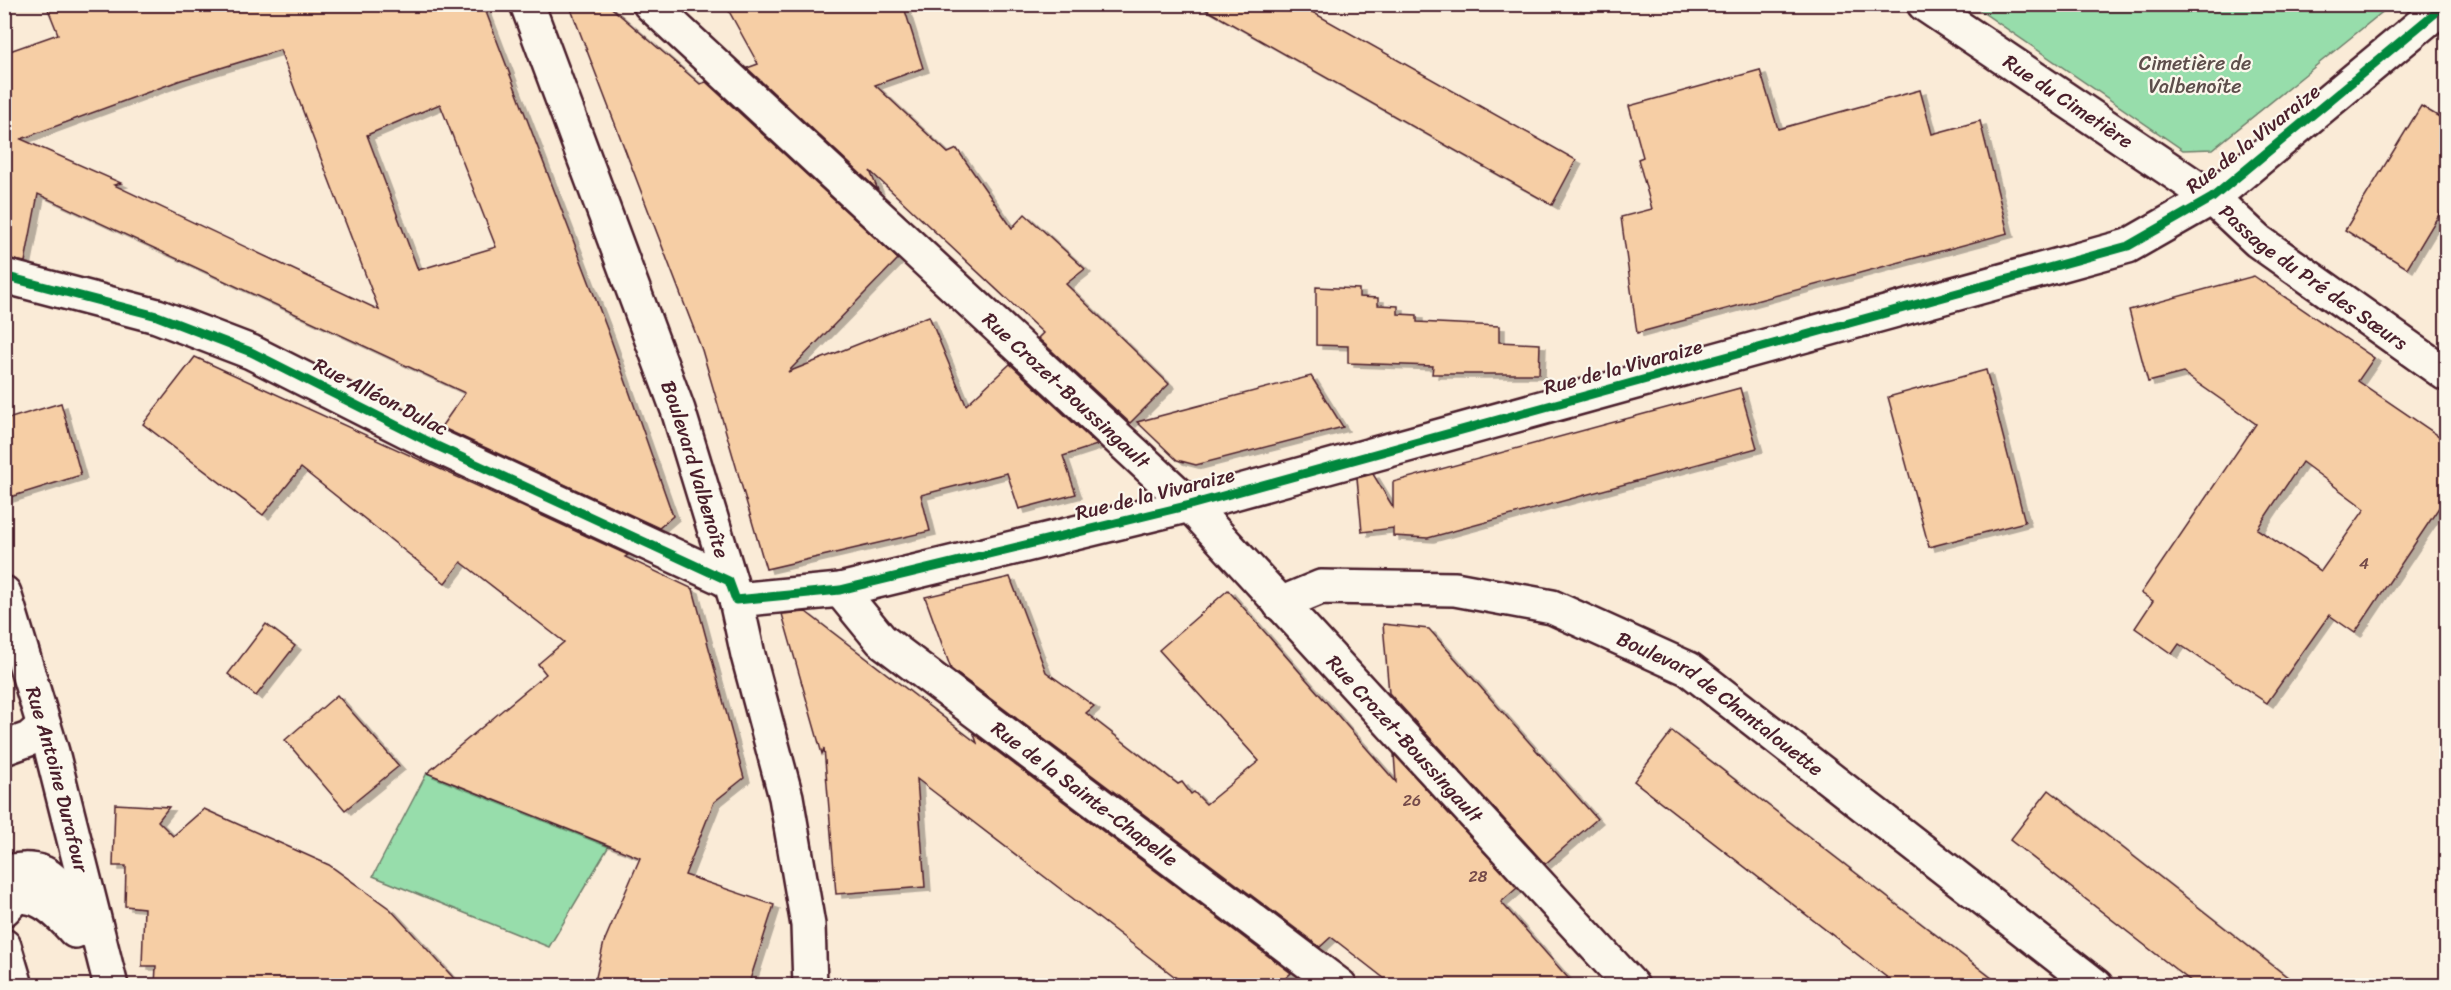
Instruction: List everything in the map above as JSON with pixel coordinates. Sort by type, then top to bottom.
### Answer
[{"type":"street","name":"Boulevard Valbenoîte","points":[[527,4],[678,410],[732,590],[786,797],[808,925],[810,986]]},
{"type":"street","name":"Rue Crozet-Boussingault","points":[[650,4],[1190,505],[1632,986]]},
{"type":"street","name":"Rue du Cimetière","points":[[1924,4],[2212,198]]},
{"type":"street","name":"Rue de la Vivaraize","points":[[732,590],[840,590],[1190,505],[2128,246],[2212,198],[2446,4]]},
{"type":"street","name":"Passage du Pré des Sœurs","points":[[2212,198],[2258,241],[2446,374]]},
{"type":"street","name":"Rue Alléon Dulac","points":[[4,276],[157,316],[252,352],[435,445],[732,590]]},
{"type":"street","name":"Boulevard de Chantalouette","points":[[1281,604],[1321,587],[1455,589],[1552,607],[1689,669],[2096,986]]},
{"type":"street","name":"Rue de la Sainte-Chapelle","points":[[840,590],[881,640],[1340,986]]},
{"type":"street","name":"Rue Antoine Durafour","points":[[4,593],[44,726],[108,976]]},
{"type":"street","points":[[4,748],[29,739],[44,726]]},
{"type":"street","name":"Rue Antoine Durafour","points":[[4,872],[31,870],[44,873],[54,881],[79,914],[108,976]]},
{"type":"street","points":[[4,909],[18,897],[28,897],[52,908],[75,930],[108,976]]},
{"type":"street","points":[[4,946],[16,986]]},
{"type":"green space","name":"Cimetière de Valbenoîte","points":[[1972,5],[2391,5],[2213,149],[2183,150]]},
{"type":"green space","points":[[427,773],[609,846],[549,947],[373,876]]},
{"type":"building","points":[[46,4],[483,4],[609,334],[673,516],[659,528],[441,427],[465,393],[38,194],[25,262],[4,258],[4,53],[58,34]],"holes":[[[280,50],[310,130],[379,310],[114,185],[121,183],[21,139],[181,80]],[[440,104],[496,247],[418,270],[367,135]]]},
{"type":"building","points":[[569,4],[607,4],[700,84],[706,82],[898,259],[788,372],[929,316],[966,405],[1010,364],[1097,445],[1063,456],[1076,494],[1019,509],[1007,473],[921,495],[930,531],[766,569],[702,350]]},
{"type":"building","points":[[725,4],[903,4],[923,68],[875,85],[948,153],[957,149],[1012,228],[1025,214],[1085,269],[1066,284],[1169,384],[1130,423],[1038,338],[1043,333],[870,171],[878,190],[747,68],[758,64]]},
{"type":"building","points":[[1196,4],[1298,4],[1576,160],[1552,205]]},
{"type":"building","points":[[1760,70],[1778,129],[1920,90],[1932,134],[1980,121],[2008,233],[1637,333],[1621,217],[1652,209],[1638,159],[1643,157],[1629,106]]},
{"type":"building","points":[[2421,106],[2446,121],[2446,203],[2407,268],[2345,230]]},
{"type":"building","points":[[2254,276],[2374,358],[2358,381],[2446,441],[2446,497],[2355,633],[2329,615],[2267,703],[2179,644],[2172,654],[2135,628],[2153,601],[2141,593],[2256,424],[2183,373],[2148,382],[2129,310]],"holes":[[[2302,462],[2365,509],[2321,571],[2257,529]]]},
{"type":"building","points":[[1316,287],[1359,289],[1359,297],[1378,298],[1378,305],[1398,306],[1398,314],[1417,315],[1417,322],[1499,326],[1499,342],[1540,344],[1539,374],[1432,374],[1433,366],[1348,363],[1348,346],[1316,345]]},
{"type":"building","points":[[195,357],[628,555],[625,557],[693,589],[744,778],[714,802],[685,875],[774,905],[748,986],[594,986],[604,942],[640,858],[427,773],[546,674],[538,664],[564,642],[461,562],[445,583],[301,468],[263,515],[143,424]]},
{"type":"building","points":[[1986,370],[2025,522],[1929,547],[1888,397]]},
{"type":"building","points":[[1311,376],[1343,427],[1196,465],[1177,460],[1137,422]]},
{"type":"building","points":[[1740,388],[1757,448],[1428,538],[1393,536],[1393,528],[1362,532],[1357,478],[1373,474],[1393,507],[1393,482]]},
{"type":"building","points":[[61,403],[81,475],[4,499],[4,420]]},
{"type":"building","points":[[1010,577],[1046,672],[1094,706],[1086,713],[1178,784],[1182,782],[1191,794],[1194,792],[1206,804],[1259,761],[1159,650],[1228,590],[1396,782],[1394,754],[1517,888],[1501,902],[1575,986],[1394,986],[1331,937],[1320,947],[951,669],[925,597]]},
{"type":"building","points":[[806,612],[977,743],[974,734],[1291,973],[1277,986],[1187,986],[917,779],[925,887],[836,894],[824,748],[822,754],[782,614]]},
{"type":"building","points":[[266,624],[295,646],[256,696],[228,674]]},
{"type":"building","points":[[1383,624],[1429,629],[1597,819],[1545,864],[1389,693]]},
{"type":"building","points":[[337,695],[399,766],[345,810],[285,740]]},
{"type":"building","points":[[1672,731],[2002,986],[1898,986],[1634,781]]},
{"type":"building","points":[[2049,790],[2299,986],[2197,986],[2010,840]]},
{"type":"building","points":[[115,804],[169,807],[158,821],[173,836],[204,809],[329,865],[390,909],[461,986],[155,986],[156,966],[142,966],[144,908],[125,906],[126,866],[113,866]]},
{"type":"cycle path","points":[[4,276],[157,316],[251,352],[435,445],[729,581],[736,600],[840,590],[1190,505],[2128,246],[2212,198],[2446,4]]}]
